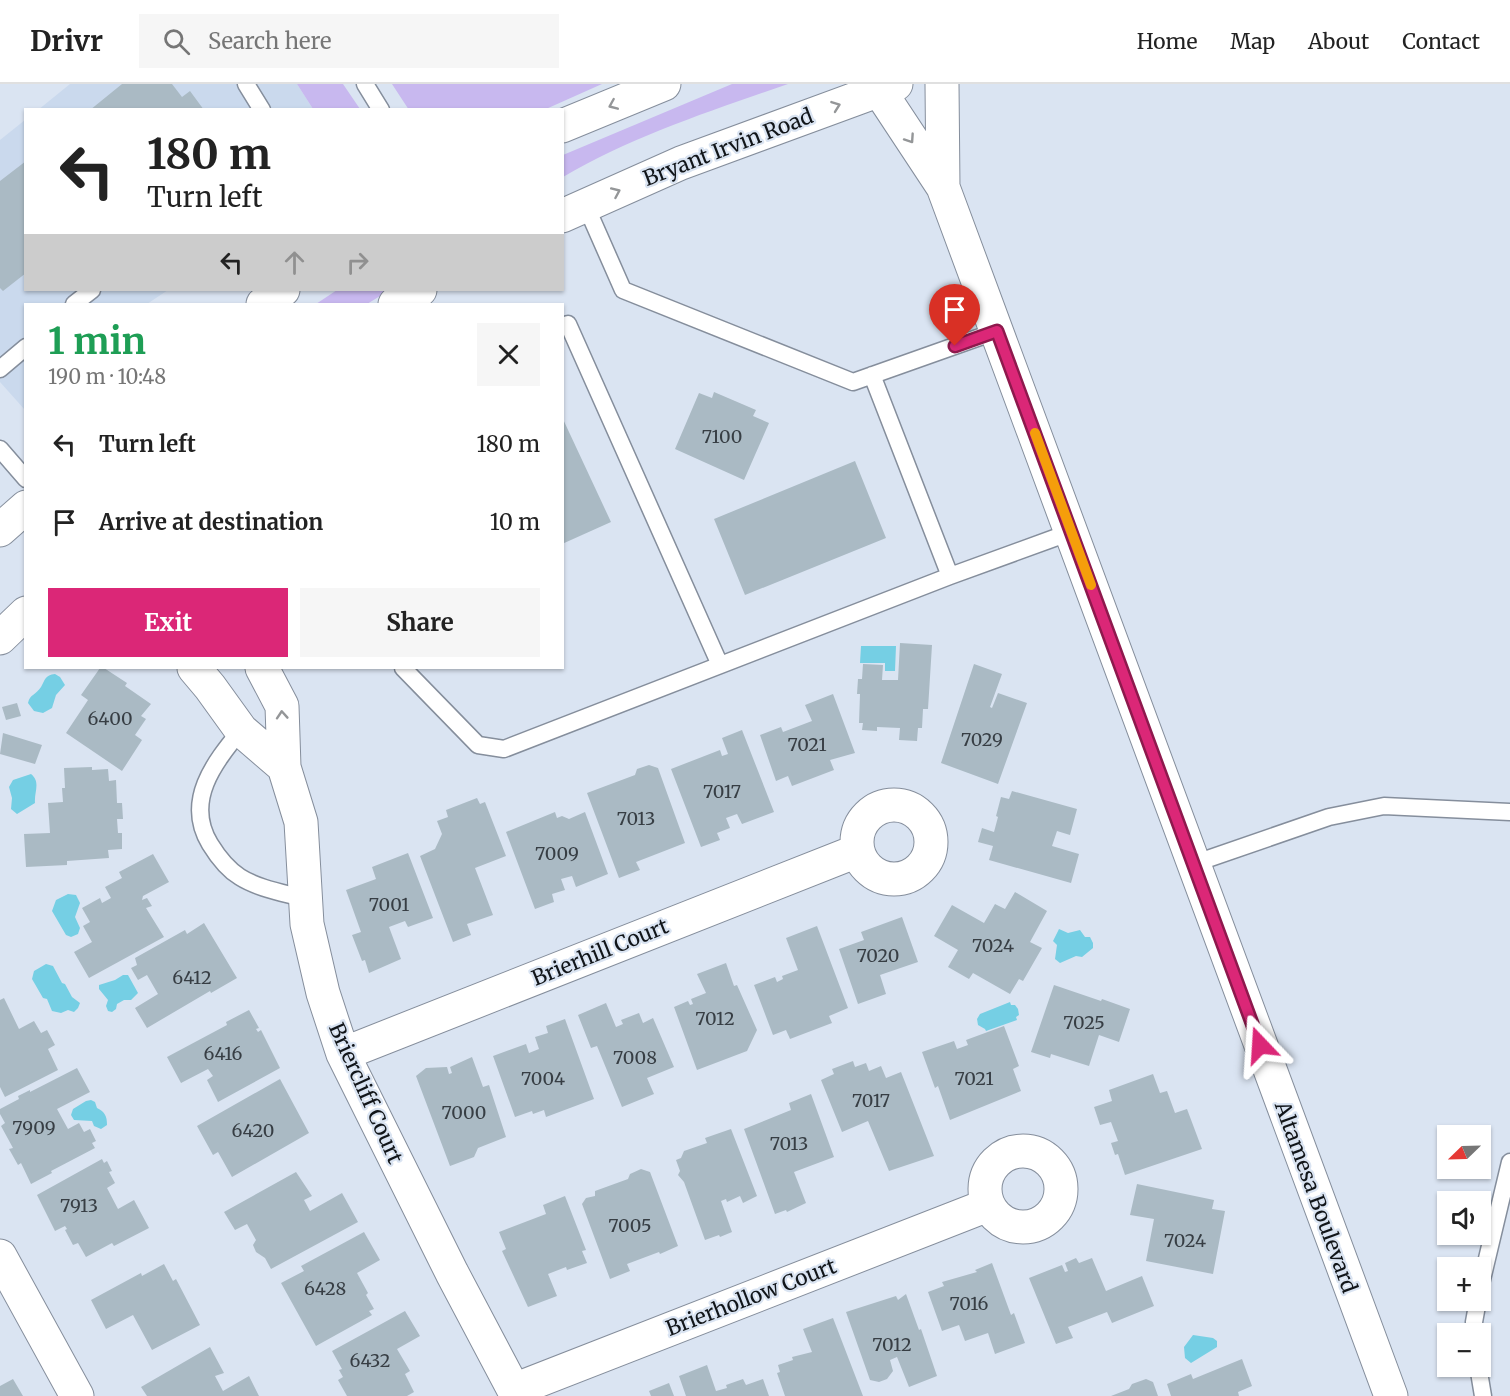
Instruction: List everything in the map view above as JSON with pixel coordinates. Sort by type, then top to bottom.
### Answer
[{"type":"street","points":[[564,125],[664,84]]},
{"type":"street","name":"Altamesa Boulevard","points":[[942,84],[943,187]]},
{"type":"street","name":"Altamesa Boulevard","points":[[883,86],[943,187],[1391,1396]]},
{"type":"street","name":"Bryant Irvin Road","points":[[574,211],[681,163],[883,86]]},
{"type":"street","points":[[264,303],[282,291]]},
{"type":"street","points":[[397,303],[418,291]]},
{"type":"street","points":[[0,530],[24,509]]},
{"type":"street","points":[[0,638],[24,615]]},
{"type":"street","points":[[197,669],[241,730],[284,767]]},
{"type":"street","name":"Briercliff Court","points":[[263,669],[282,706],[284,767],[301,822],[307,924],[323,993],[343,1054],[452,1273],[515,1393]]},
{"type":"street","name":"Brierhill Court","points":[[343,1054],[857,851]]},
{"type":"street","name":"Brierhollow Court","points":[[515,1393],[988,1205]]},
{"type":"street","points":[[0,1256],[77,1396]]},
{"type":"lane","points":[[246,84],[261,108]]},
{"type":"lane","points":[[365,84],[380,108]]},
{"type":"lane","points":[[574,211],[623,290],[853,382],[997,331]]},
{"type":"lane","points":[[75,303],[91,291]]},
{"type":"lane","points":[[564,325],[568,324],[720,665]]},
{"type":"lane","points":[[0,369],[24,349]]},
{"type":"lane","points":[[872,375],[950,576]]},
{"type":"lane","points":[[0,449],[24,477]]},
{"type":"lane","points":[[404,669],[477,745],[504,749],[950,576],[1071,532]]},
{"type":"lane","points":[[241,730],[213,767],[202,791],[199,816],[205,836],[215,854],[226,867],[242,879],[306,899]]},
{"type":"lane","points":[[1193,864],[1329,817],[1384,806],[1510,812]]},
{"type":"lane","points":[[1487,1257],[1510,1162]]},
{"type":"lane","points":[[1480,1377],[1483,1396]]},
{"type":"shaded area","points":[[70,84],[297,84],[312,108],[40,108]]},
{"type":"shaded area","points":[[297,84],[343,84],[359,108],[312,108]]},
{"type":"shaded area","points":[[392,84],[602,84],[548,108],[408,108]]},
{"type":"shaded area","points":[[732,84],[788,84],[701,114],[645,137],[564,176],[564,155]]},
{"type":"shaded area","points":[[24,121],[24,291],[166,291],[148,303],[24,303],[24,409],[0,382],[0,140]]},
{"type":"shaded area","points":[[336,291],[388,291],[369,303],[318,303]]},
{"type":"water","points":[[861,646],[896,646],[895,671],[885,671],[885,663],[860,663]]},
{"type":"water","points":[[55,674],[65,685],[56,695],[52,708],[43,713],[34,711],[28,703],[30,698],[39,690],[47,677]]},
{"type":"water","points":[[31,774],[36,780],[35,803],[17,814],[11,809],[12,798],[9,787],[13,780]]},
{"type":"water","points":[[68,894],[76,895],[80,903],[75,917],[80,928],[78,934],[71,937],[66,935],[52,911],[56,900]]},
{"type":"water","points":[[1059,929],[1068,933],[1080,930],[1085,937],[1090,937],[1093,948],[1082,957],[1076,956],[1060,963],[1055,959],[1057,945],[1053,941]]},
{"type":"water","points":[[46,964],[53,966],[72,997],[80,1003],[74,1012],[52,1011],[47,999],[43,998],[32,979],[34,971]]},
{"type":"water","points":[[128,975],[138,993],[131,1000],[124,1000],[117,1004],[116,1009],[112,1012],[108,1011],[106,1006],[108,1000],[99,989],[99,985]]},
{"type":"water","points":[[1010,1002],[1018,1009],[1017,1020],[986,1031],[978,1025],[977,1019],[980,1014]]},
{"type":"water","points":[[91,1100],[106,1117],[107,1125],[101,1129],[94,1126],[92,1121],[74,1120],[71,1115],[73,1109]]},
{"type":"water","points":[[1193,1335],[1213,1338],[1217,1341],[1217,1347],[1191,1363],[1185,1358],[1184,1347]]},
{"type":"building","points":[[122,84],[172,84],[182,97],[190,91],[203,108],[92,108]]},
{"type":"building","points":[[24,163],[24,275],[3,291],[0,288],[0,181]]},
{"type":"building","points":[[714,392],[756,410],[753,416],[769,423],[744,480],[675,449],[699,393],[712,398]]},
{"type":"building","points":[[564,421],[611,522],[564,543]]},
{"type":"building","points":[[855,461],[886,538],[745,595],[714,519]]},
{"type":"building","points":[[900,643],[932,645],[928,709],[923,709],[922,728],[918,728],[917,741],[899,740],[900,728],[877,727],[877,731],[862,730],[863,723],[859,723],[858,679],[862,679],[863,664],[883,665],[882,680],[898,680]]},
{"type":"building","points":[[974,664],[1002,674],[990,707],[992,708],[998,693],[1027,703],[998,784],[941,763]]},
{"type":"building","points":[[99,669],[106,669],[127,683],[125,686],[151,704],[141,716],[146,719],[135,735],[142,740],[122,771],[66,733],[88,700],[81,695]]},
{"type":"building","points":[[833,694],[855,753],[830,760],[834,770],[792,786],[788,776],[776,781],[760,735],[781,727],[783,732],[812,721],[805,705]]},
{"type":"building","points":[[17,703],[21,716],[6,720],[2,707]]},
{"type":"building","points":[[742,730],[774,812],[742,824],[737,814],[726,818],[730,828],[717,833],[720,840],[701,847],[671,769],[720,750],[722,756],[728,754],[722,738]]},
{"type":"building","points":[[3,733],[42,745],[35,764],[0,754]]},
{"type":"building","points":[[649,765],[658,768],[685,843],[636,862],[640,870],[619,878],[587,793],[635,775],[637,769]]},
{"type":"building","points":[[92,767],[92,770],[108,769],[109,781],[116,780],[117,803],[122,803],[123,819],[117,819],[118,833],[122,833],[122,849],[108,850],[109,858],[67,861],[67,865],[26,867],[24,834],[50,833],[48,803],[63,802],[64,768]]},
{"type":"building","points":[[1012,791],[1077,809],[1070,835],[1057,831],[1052,846],[1079,854],[1071,883],[989,860],[993,846],[978,842],[982,828],[994,832],[1001,797],[1009,799]]},
{"type":"building","points":[[477,798],[480,804],[485,802],[506,856],[475,868],[493,915],[467,924],[471,935],[453,942],[420,856],[435,849],[442,834],[437,821],[448,817],[446,810]]},
{"type":"building","points":[[555,812],[557,818],[562,816],[569,819],[585,812],[608,874],[576,887],[572,876],[561,879],[565,890],[552,894],[554,902],[535,909],[506,832]]},
{"type":"building","points":[[408,853],[433,918],[408,927],[405,921],[389,927],[401,959],[369,973],[352,935],[361,932],[346,890],[376,879],[372,867]]},
{"type":"building","points":[[153,854],[169,882],[143,896],[142,900],[147,898],[152,906],[146,908],[164,937],[89,978],[74,952],[92,942],[83,926],[90,922],[82,908],[100,898],[102,903],[111,898],[105,887],[122,878],[119,872]]},
{"type":"building","points":[[1015,892],[1047,911],[1030,942],[1042,948],[1023,981],[1019,979],[1010,994],[973,973],[969,979],[948,967],[958,950],[934,936],[952,905],[984,923],[995,904],[1005,909]]},
{"type":"building","points":[[902,917],[918,962],[880,975],[886,994],[858,1004],[839,949],[864,940],[861,932]]},
{"type":"building","points":[[204,923],[237,978],[147,1028],[135,1008],[158,994],[147,975],[138,980],[131,968],[137,965],[135,958],[185,930],[187,934]]},
{"type":"building","points":[[817,926],[848,1008],[829,1016],[832,1023],[790,1039],[786,1030],[773,1035],[754,985],[775,977],[777,982],[783,979],[782,976],[798,970],[786,938]]},
{"type":"building","points":[[726,963],[734,986],[737,985],[757,1030],[747,1051],[697,1070],[674,1007],[688,1001],[690,1005],[693,1004],[691,999],[706,993],[697,974]]},
{"type":"building","points":[[1054,985],[1130,1009],[1119,1042],[1099,1035],[1089,1066],[1051,1054],[1050,1058],[1031,1052]]},
{"type":"building","points":[[4,998],[19,1029],[34,1021],[41,1033],[47,1030],[55,1045],[48,1049],[58,1070],[5,1097],[0,1087],[0,1000]]},
{"type":"building","points":[[606,1003],[616,1027],[623,1024],[621,1020],[639,1013],[643,1023],[653,1018],[674,1067],[647,1078],[654,1094],[622,1107],[597,1046],[591,1048],[578,1015]]},
{"type":"building","points":[[249,1010],[259,1028],[256,1029],[258,1032],[261,1030],[280,1068],[218,1102],[207,1080],[213,1076],[208,1069],[181,1083],[167,1057],[227,1025],[226,1022]]},
{"type":"building","points":[[565,1019],[594,1099],[546,1117],[544,1110],[533,1114],[532,1111],[515,1117],[493,1056],[526,1044],[529,1053],[539,1049],[535,1037],[548,1033],[546,1026]]},
{"type":"building","points":[[1004,1026],[1019,1066],[1013,1069],[1021,1091],[950,1120],[938,1086],[935,1088],[922,1052],[954,1041],[957,1049],[968,1045],[966,1040]]},
{"type":"building","points":[[472,1057],[483,1087],[489,1085],[506,1137],[478,1148],[474,1157],[450,1166],[416,1076],[426,1068],[447,1067],[449,1074],[452,1073],[450,1067]]},
{"type":"building","points":[[853,1061],[855,1067],[866,1063],[869,1071],[881,1066],[886,1078],[901,1072],[934,1156],[889,1171],[868,1121],[842,1132],[821,1080],[834,1074],[832,1069]]},
{"type":"building","points":[[77,1068],[90,1092],[57,1109],[68,1129],[79,1123],[84,1132],[90,1129],[96,1141],[92,1143],[95,1148],[31,1184],[21,1163],[18,1165],[9,1149],[13,1148],[1,1126],[5,1123],[0,1109],[19,1099],[18,1096]]},
{"type":"building","points":[[1153,1074],[1160,1093],[1167,1091],[1175,1113],[1187,1109],[1202,1149],[1125,1175],[1118,1154],[1115,1155],[1111,1143],[1118,1141],[1111,1122],[1100,1125],[1094,1107],[1112,1101],[1109,1090]]},
{"type":"building","points":[[280,1079],[309,1133],[232,1177],[218,1152],[213,1155],[197,1126]]},
{"type":"building","points":[[811,1094],[834,1157],[794,1172],[806,1203],[787,1212],[786,1210],[775,1214],[744,1129],[791,1110],[789,1103]]},
{"type":"building","points":[[731,1129],[757,1196],[743,1203],[740,1196],[727,1202],[726,1199],[721,1201],[732,1232],[705,1240],[684,1182],[678,1175],[680,1171],[676,1160],[681,1158],[684,1151],[707,1143],[705,1138]]},
{"type":"building","points":[[102,1159],[104,1163],[107,1161],[112,1171],[109,1172],[115,1183],[107,1188],[118,1209],[134,1200],[149,1228],[114,1246],[112,1243],[86,1257],[78,1243],[73,1245],[65,1226],[55,1231],[37,1195]]},
{"type":"building","points":[[641,1169],[650,1172],[678,1246],[627,1264],[630,1271],[610,1279],[582,1204],[586,1198],[595,1196],[595,1191],[628,1179],[630,1174]]},
{"type":"building","points":[[296,1172],[312,1196],[304,1200],[310,1211],[342,1193],[358,1222],[271,1269],[265,1258],[256,1252],[253,1245],[256,1240],[247,1224],[235,1230],[224,1212]]},
{"type":"building","points":[[1137,1184],[1214,1200],[1212,1209],[1225,1211],[1213,1274],[1146,1261],[1154,1219],[1130,1215]]},
{"type":"building","points":[[565,1196],[586,1250],[582,1251],[587,1263],[567,1270],[566,1267],[548,1274],[557,1296],[528,1307],[502,1251],[506,1249],[499,1232],[546,1214],[543,1205]]},
{"type":"building","points":[[364,1232],[380,1260],[357,1273],[374,1309],[369,1311],[372,1315],[316,1346],[281,1283],[304,1271],[301,1266]]},
{"type":"building","points":[[1076,1258],[1079,1263],[1092,1258],[1106,1291],[1142,1276],[1154,1306],[1112,1323],[1107,1312],[1068,1327],[1073,1338],[1056,1344],[1029,1278],[1062,1265],[1065,1272],[1068,1271],[1065,1263]]},
{"type":"building","points":[[992,1263],[1011,1315],[1014,1313],[1025,1343],[995,1354],[988,1333],[965,1341],[959,1325],[942,1331],[928,1292],[944,1286],[942,1282],[977,1272],[975,1270]]},
{"type":"building","points":[[164,1264],[173,1281],[176,1279],[200,1325],[152,1350],[133,1315],[106,1329],[91,1300],[141,1273],[142,1276]]},
{"type":"building","points":[[906,1294],[937,1376],[909,1387],[897,1357],[890,1360],[893,1371],[887,1379],[879,1382],[870,1380],[846,1312],[896,1296],[898,1300]]},
{"type":"building","points":[[405,1311],[420,1336],[397,1349],[410,1371],[405,1374],[414,1392],[407,1396],[347,1396],[338,1380],[343,1377],[339,1370],[342,1369],[332,1351]]},
{"type":"building","points":[[833,1318],[863,1396],[785,1396],[777,1373],[780,1372],[778,1365],[793,1360],[792,1357],[812,1352],[803,1329]]},
{"type":"building","points":[[210,1347],[224,1373],[215,1376],[223,1391],[249,1376],[259,1396],[147,1396],[141,1387]]},
{"type":"building","points":[[1242,1359],[1252,1386],[1238,1392],[1239,1396],[1171,1396],[1167,1384],[1191,1374],[1193,1379]]},
{"type":"building","points":[[707,1365],[716,1391],[743,1379],[746,1385],[763,1379],[769,1396],[686,1396],[679,1376]]},
{"type":"building","points":[[13,1379],[23,1396],[0,1396],[0,1386]]},
{"type":"building","points":[[1146,1379],[1153,1382],[1158,1396],[1111,1396],[1129,1389],[1132,1384]]},
{"type":"building","points":[[669,1383],[674,1396],[651,1396],[649,1391]]},
{"type":"slow traffic","points":[[1035,433],[1091,585]]},
{"type":"route","points":[[955,346],[997,331],[1260,1045]]}]
